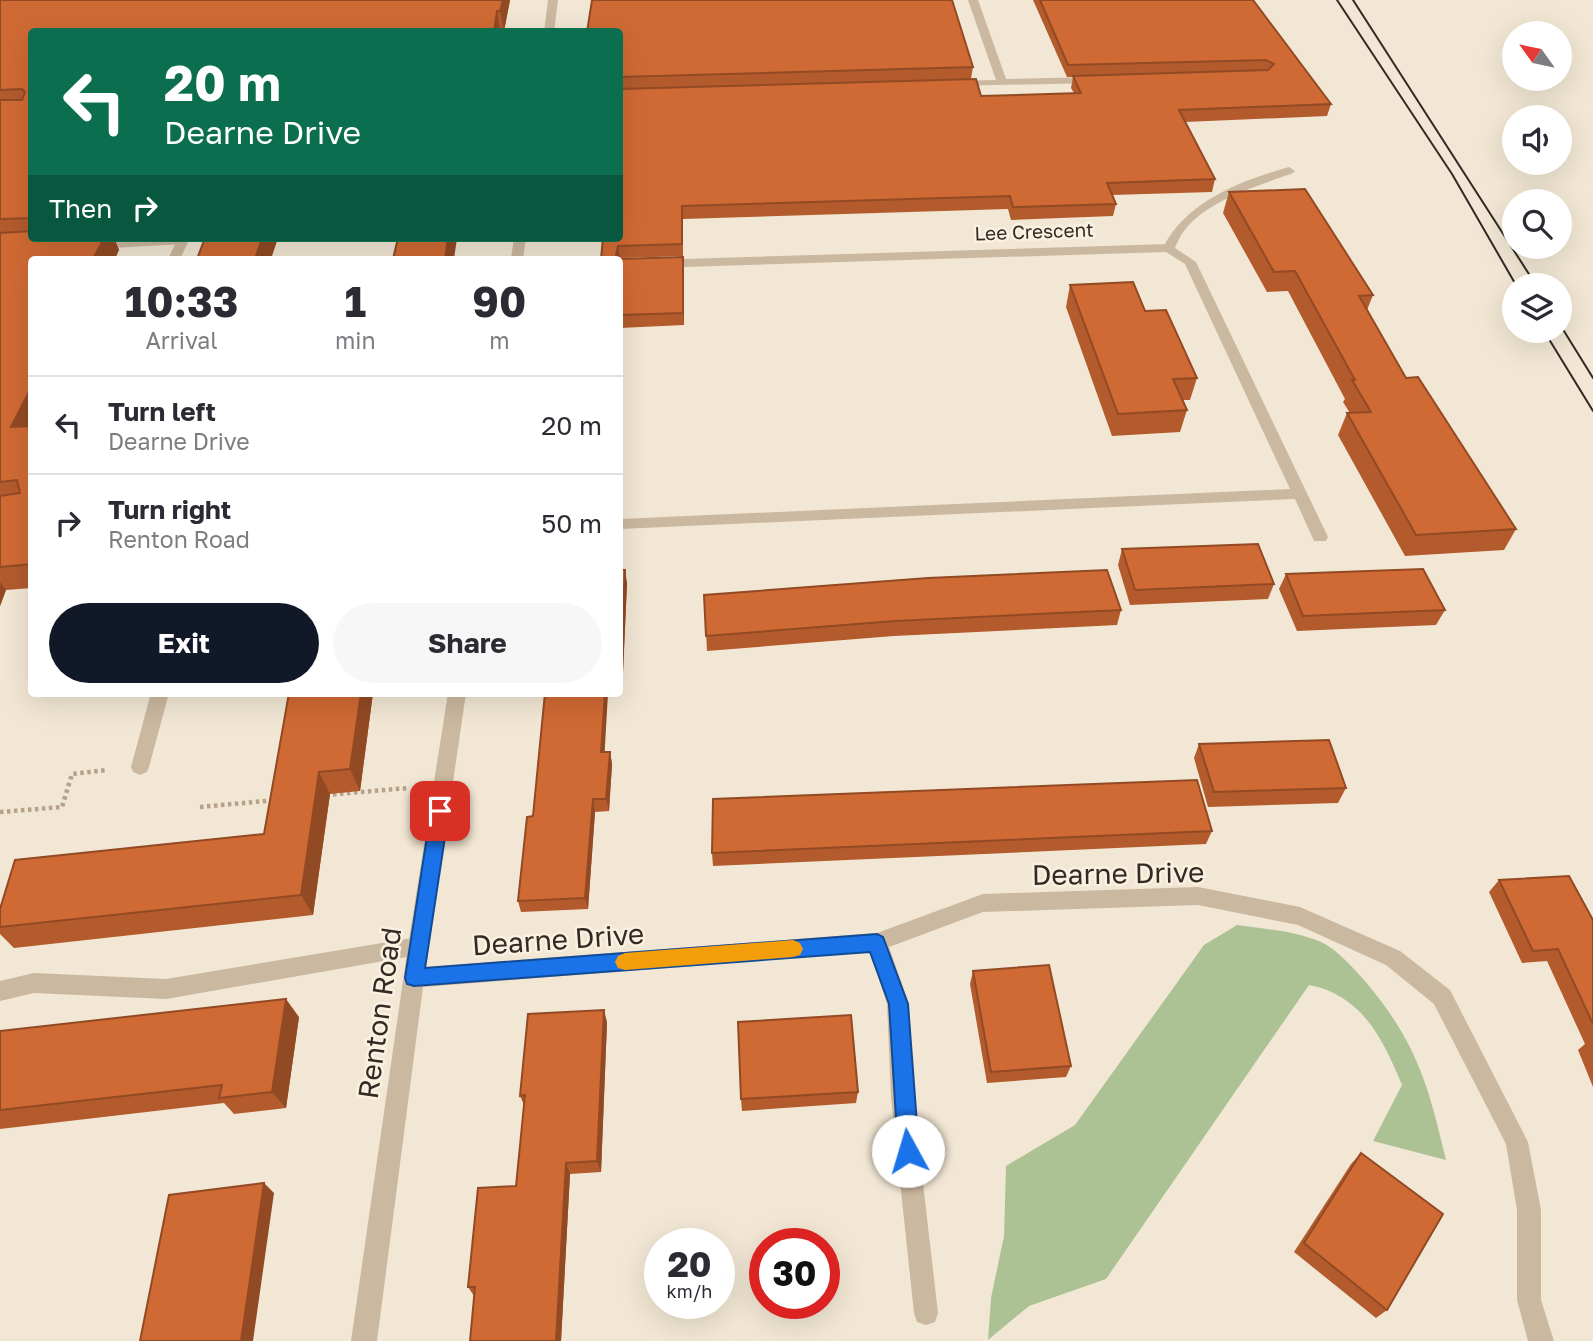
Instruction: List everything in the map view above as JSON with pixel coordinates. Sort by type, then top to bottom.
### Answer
[{"type":"street","points":[[550,28],[553,0]]},
{"type":"street","points":[[973,0],[1002,82]]},
{"type":"street","points":[[947,84],[1112,80]]},
{"type":"street","points":[[1289,171],[1243,187],[1189,219],[1179,228],[1169,248],[1190,262],[1320,537]]},
{"type":"street","points":[[81,245],[132,242]]},
{"type":"street","name":"Lee Crescent","points":[[623,265],[1169,248]]},
{"type":"street","points":[[623,524],[1300,494]]},
{"type":"street","points":[[140,767],[159,697]]},
{"type":"street","name":"Renton Road","points":[[364,1341],[418,946],[456,697]]},
{"type":"street","name":"Dearne Drive","points":[[414,978],[877,943],[983,904],[1198,896],[1300,916],[1393,958],[1442,997],[1517,1142],[1529,1210],[1529,1300],[1541,1341]]},
{"type":"street","points":[[877,943],[898,1004],[902,1097],[926,1313]]},
{"type":"street","points":[[0,991],[34,983],[166,989],[418,946]]},
{"type":"path","points":[[0,812],[62,807],[72,774],[140,767]]},
{"type":"path","points":[[322,796],[444,785]]},
{"type":"path","points":[[200,807],[281,800]]},
{"type":"green space","points":[[1237,925],[1290,933],[1321,942],[1339,954],[1365,981],[1383,1003],[1409,1045],[1426,1086],[1446,1160],[1373,1141],[1402,1085],[1387,1051],[1357,1009],[1327,990],[1309,985],[1106,1279],[1029,1306],[988,1340],[991,1298],[1004,1236],[1006,1166],[1075,1125],[1204,945]]},
{"type":"building","points":[[0,0],[503,0],[500,11],[497,11],[495,28],[28,28],[28,218],[0,219],[0,100],[22,100],[25,92],[22,89],[0,90]]},
{"type":"building","points":[[592,0],[952,0],[973,67],[623,77],[623,28],[588,28]]},
{"type":"building","points":[[1040,0],[1253,0],[1331,104],[1179,110],[1215,179],[1107,183],[1116,204],[1013,207],[1010,196],[682,206],[682,244],[618,246],[616,256],[601,256],[603,242],[623,242],[623,89],[976,79],[981,96],[1081,93],[1073,76],[1268,70],[1274,64],[1266,60],[1068,65]]},
{"type":"building","points":[[1305,189],[1373,295],[1359,296],[1406,378],[1418,377],[1516,529],[1416,535],[1347,413],[1371,412],[1352,380],[1355,380],[1295,271],[1274,272],[1229,192]]},
{"type":"building","points":[[28,231],[28,242],[102,242],[95,256],[28,256],[28,394],[11,427],[28,426],[28,564],[0,567],[0,496],[20,493],[17,480],[0,482],[0,233]]},
{"type":"building","points":[[203,242],[261,242],[256,256],[198,256]]},
{"type":"building","points":[[397,242],[447,242],[445,256],[394,256]]},
{"type":"building","points":[[683,257],[683,313],[623,315],[623,259]]},
{"type":"building","points":[[1133,282],[1145,311],[1166,310],[1197,378],[1173,379],[1187,410],[1118,414],[1070,285]]},
{"type":"building","points":[[1258,544],[1274,584],[1135,590],[1122,549]]},
{"type":"building","points":[[1423,569],[1445,610],[1303,616],[1286,574]]},
{"type":"building","points":[[623,570],[625,570],[623,614]]},
{"type":"building","points":[[1107,570],[1121,610],[895,621],[706,636],[704,595],[928,578]]},
{"type":"building","points":[[288,697],[360,697],[350,769],[319,772],[301,895],[0,927],[0,909],[15,860],[264,834]]},
{"type":"building","points":[[545,697],[605,697],[601,752],[610,752],[606,799],[593,799],[585,898],[518,901],[527,817],[533,816]]},
{"type":"building","points":[[1329,740],[1346,788],[1214,792],[1199,744]]},
{"type":"building","points":[[1197,780],[1212,831],[712,853],[713,799]]},
{"type":"building","points":[[1569,876],[1593,920],[1593,1024],[1558,949],[1533,951],[1499,880]]},
{"type":"building","points":[[1049,965],[1071,1066],[991,1072],[973,971]]},
{"type":"building","points":[[286,999],[272,1092],[219,1098],[222,1085],[0,1110],[0,1031]]},
{"type":"building","points":[[604,1010],[597,1161],[566,1163],[556,1341],[470,1341],[475,1287],[468,1287],[478,1188],[516,1186],[525,1095],[520,1096],[528,1014]]},
{"type":"building","points":[[851,1015],[858,1092],[741,1099],[738,1022]]},
{"type":"building","points":[[1361,1153],[1443,1214],[1387,1310],[1304,1243]]},
{"type":"building","points":[[264,1183],[241,1341],[140,1341],[169,1195]]},
{"type":"tram line","points":[[1337,0],[1452,174],[1509,273]]},
{"type":"tram line","points":[[1353,0],[1528,273]]},
{"type":"tram line","points":[[1551,343],[1593,411]]},
{"type":"tram line","points":[[1571,343],[1593,378]]},
{"type":"slow traffic","points":[[625,962],[793,949]]},
{"type":"route","points":[[440,811],[414,978],[877,943],[898,1004],[902,1097],[908,1151]]}]
